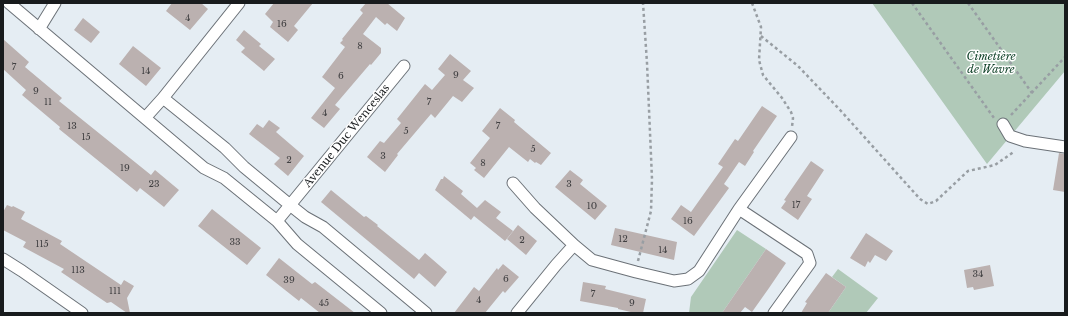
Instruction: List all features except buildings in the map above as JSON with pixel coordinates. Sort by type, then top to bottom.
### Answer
[{"type":"street","points":[[9,3],[204,168],[224,178],[277,221],[298,244],[382,313]]},
{"type":"street","points":[[39,29],[55,3]]},
{"type":"street","points":[[145,118],[163,98],[239,3]]},
{"type":"street","name":"Avenue Duc Wenceslas","points":[[277,221],[404,66]]},
{"type":"street","points":[[163,98],[225,148],[244,167],[290,205],[305,217],[323,227],[426,313]]},
{"type":"street","points":[[1003,124],[1010,136],[1025,141],[1065,147]]},
{"type":"street","points":[[513,183],[535,208],[592,260],[674,281],[688,279],[699,271],[739,209],[791,137]]},
{"type":"street","points":[[739,209],[807,254],[810,263],[774,313]]},
{"type":"street","points":[[518,313],[574,245]]},
{"type":"street","points":[[3,259],[82,313]]},
{"type":"path","points":[[636,272],[651,211],[652,179],[643,3]]},
{"type":"path","points":[[752,3],[761,27],[759,60],[763,74],[791,112],[793,118],[791,137]]},
{"type":"path","points":[[912,3],[999,124],[1003,124],[1065,56]]},
{"type":"path","points":[[968,3],[1032,93]]},
{"type":"path","points":[[761,36],[798,66],[841,111],[920,199],[928,204],[936,201],[968,171],[995,166],[1025,141]]},
{"type":"green space","name":"Cimetière de Wavre","points":[[872,3],[1065,3],[1065,71],[987,164]]},
{"type":"green space","points":[[737,230],[766,249],[722,313],[689,313],[691,297]]},
{"type":"green space","points":[[838,269],[878,298],[866,313],[828,313],[846,287],[832,277]]}]
